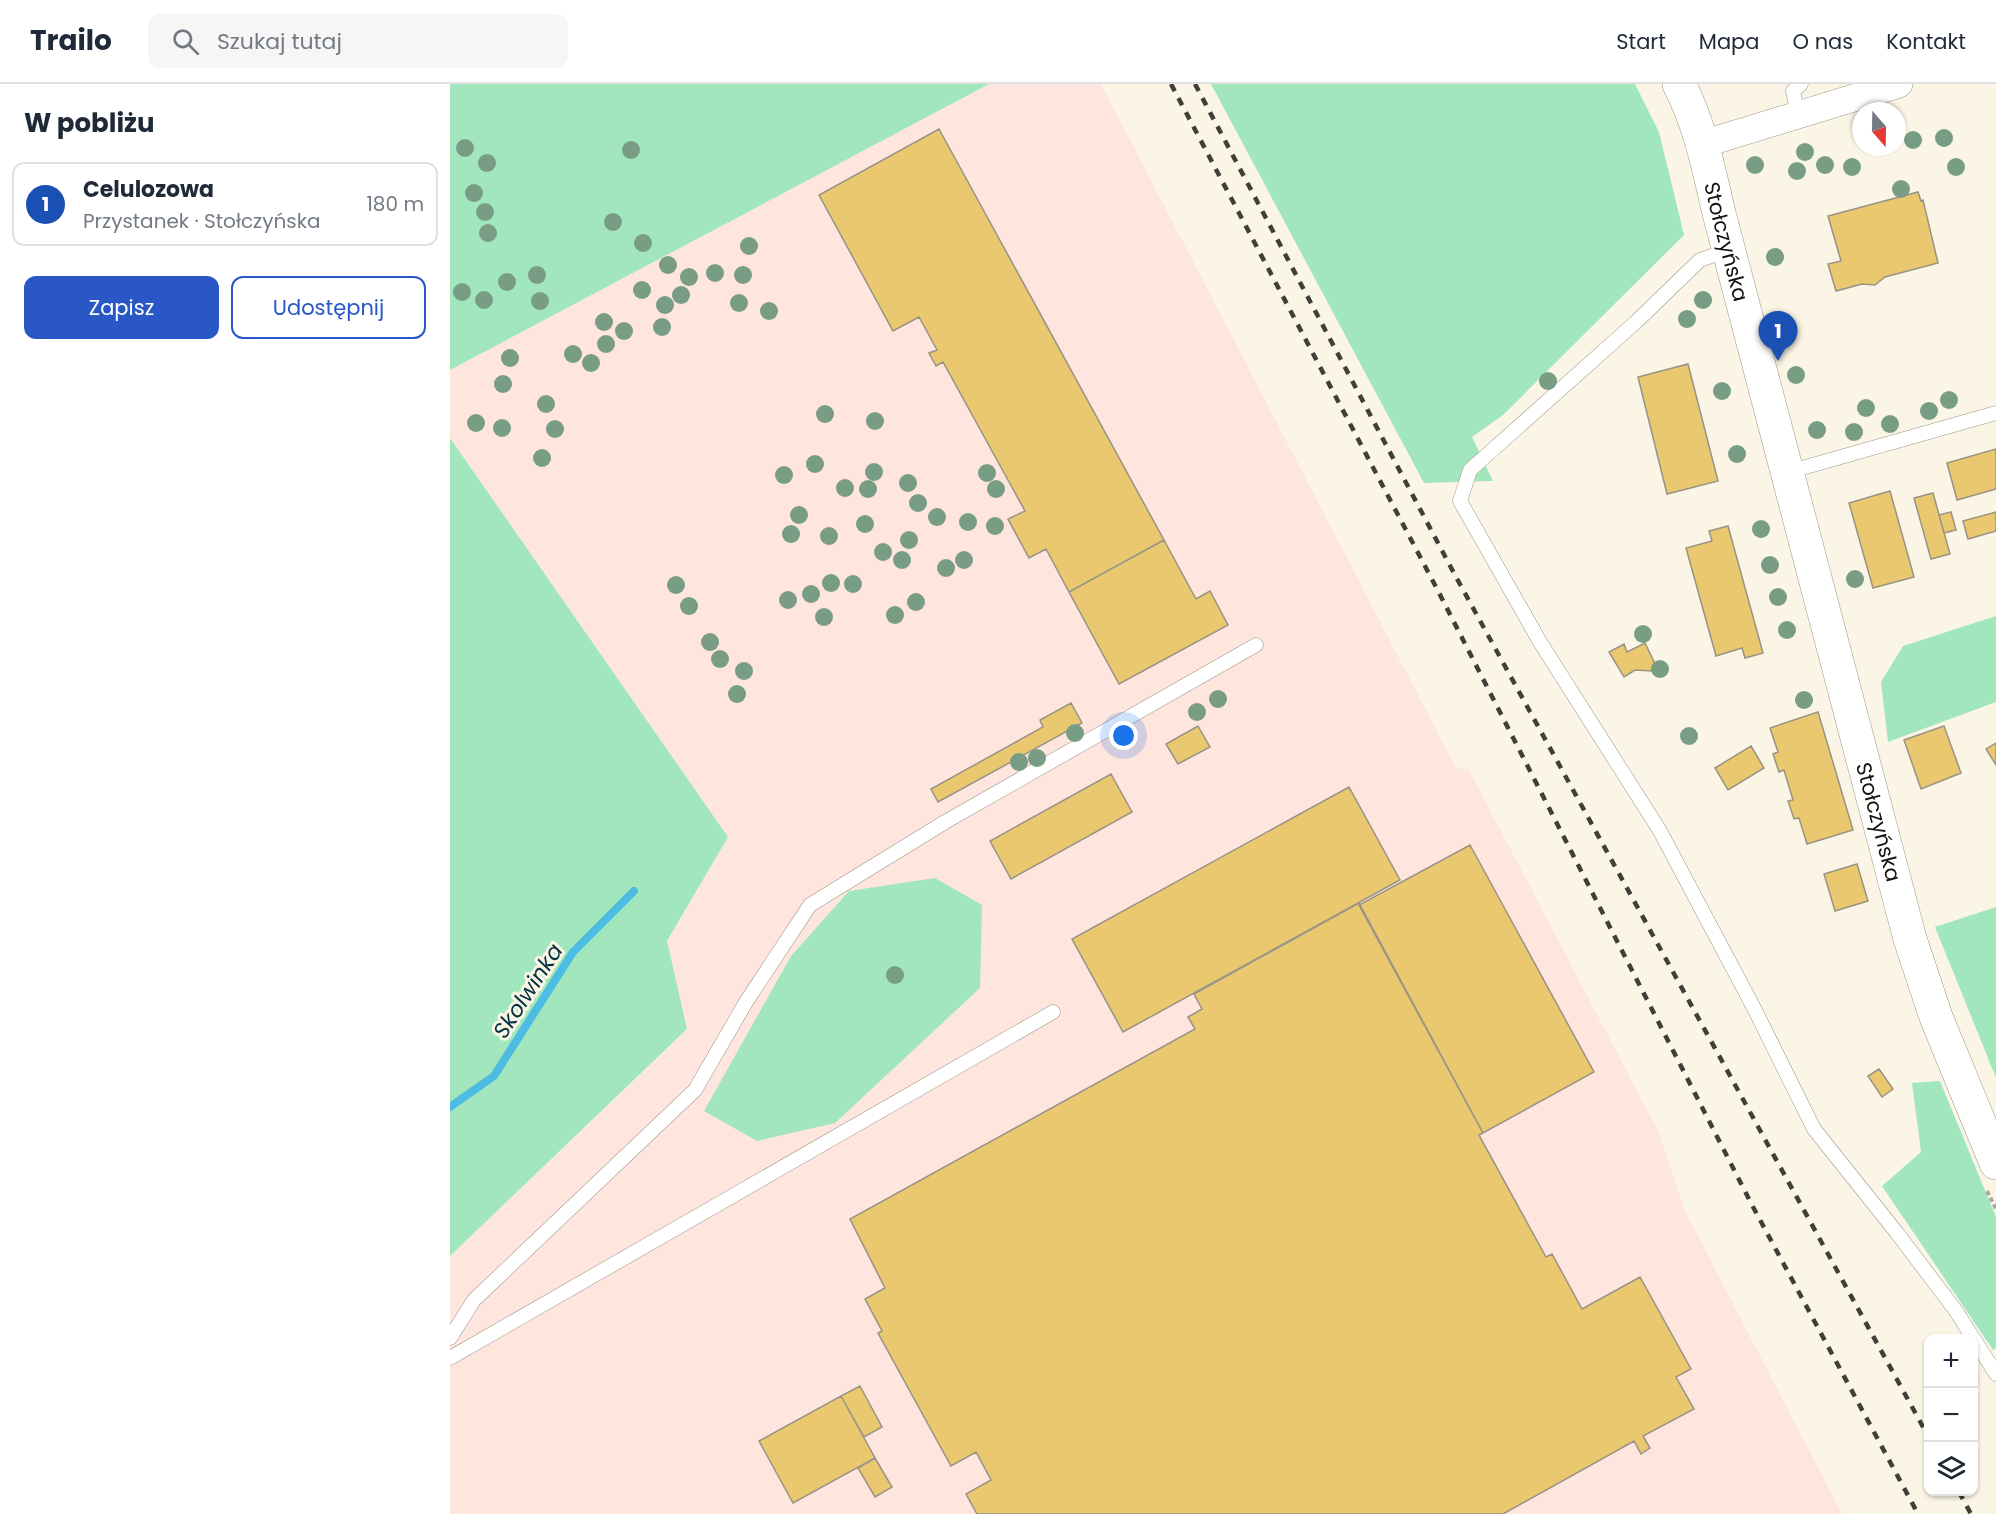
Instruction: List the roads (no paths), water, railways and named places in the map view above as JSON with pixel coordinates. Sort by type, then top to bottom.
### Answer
[{"type":"street","name":"Stołczyńska","points":[[1679,84],[1690,104],[1703,144],[1910,939],[1936,1017],[1996,1163]]},
{"type":"street","points":[[1703,144],[1899,84]]},
{"type":"lane","points":[[1798,116],[1793,91],[1801,84]]},
{"type":"lane","points":[[1729,250],[1700,260],[1636,322],[1470,470],[1460,501],[1540,642],[1660,831],[1755,1010],[1814,1129],[1897,1233],[1956,1311],[1970,1334]]},
{"type":"lane","points":[[1788,472],[1996,413]]},
{"type":"lane","points":[[450,1338],[474,1300],[696,1089],[746,1002],[810,905],[956,816],[1256,645]]},
{"type":"lane","points":[[450,1358],[1053,1012]]},
{"type":"lane","points":[[1978,1347],[1996,1374]]},
{"type":"waterway","name":"Skolwinka","points":[[450,1107],[494,1076],[573,952],[634,891]]},
{"type":"railway","points":[[1171,84],[1436,587],[1752,1205],[1918,1514]]},
{"type":"railway","points":[[1195,84],[1456,577],[1924,1429]]},
{"type":"railway","points":[[1961,1496],[1971,1514]]},
{"type":"place","name":"Celulozowa","points":[[1778,361]]}]
